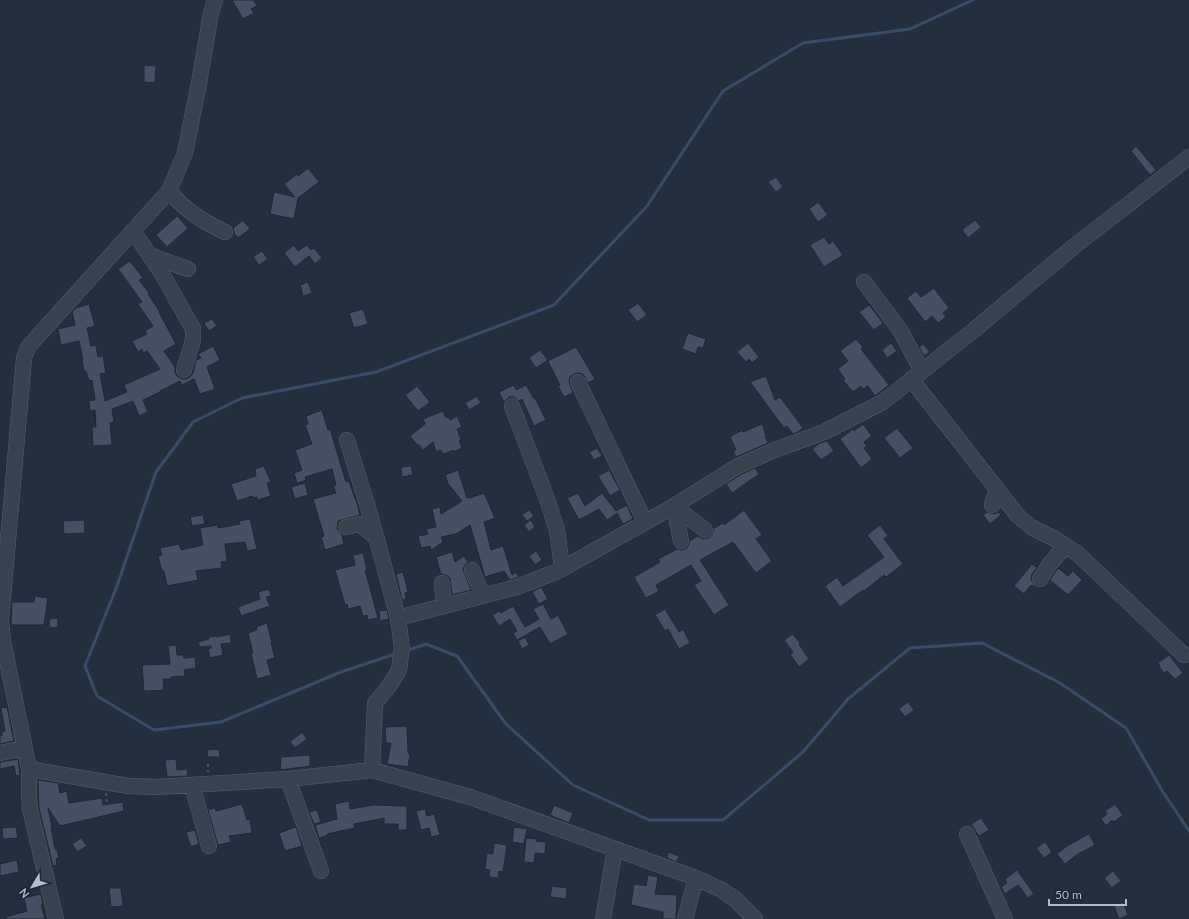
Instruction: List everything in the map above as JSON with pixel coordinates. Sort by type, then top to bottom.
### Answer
[{"type":"street","points":[[56,919],[30,809],[30,768],[3,641],[1,620],[24,358],[28,346],[169,191],[185,153],[211,13],[215,0]]},
{"type":"street","points":[[399,623],[444,606],[517,587],[562,568],[674,506],[738,466],[824,432],[883,402],[974,330],[1072,248],[1189,157]]},
{"type":"street","points":[[169,191],[191,213],[205,222],[226,232]]},
{"type":"street","points":[[133,231],[165,279],[193,329],[193,340],[184,370]]},
{"type":"street","points":[[150,256],[188,269]]},
{"type":"street","points":[[864,282],[900,330],[916,376],[997,490],[1018,516],[1031,527],[1055,539],[1078,554],[1184,655]]},
{"type":"street","points":[[578,382],[645,522]]},
{"type":"street","points":[[512,406],[557,530],[562,568]]},
{"type":"street","points":[[347,440],[377,538],[399,623],[402,648],[399,670],[390,685],[375,703],[372,770]]},
{"type":"street","points":[[992,505],[997,490]]},
{"type":"street","points":[[674,506],[705,530]]},
{"type":"street","points":[[674,506],[681,541]]},
{"type":"street","points":[[346,527],[360,524],[377,538]]},
{"type":"street","points":[[1040,579],[1049,565],[1065,546]]},
{"type":"street","points":[[472,570],[483,596]]},
{"type":"street","points":[[442,583],[444,606]]},
{"type":"street","points":[[0,753],[25,748]]},
{"type":"street","points":[[30,768],[128,786],[192,785],[288,779],[372,770],[470,797],[696,878],[720,889],[735,899],[754,919]]},
{"type":"street","points":[[288,779],[321,871]]},
{"type":"street","points":[[192,785],[209,846]]},
{"type":"street","points":[[967,834],[1005,919]]},
{"type":"street","points":[[603,919],[615,849]]},
{"type":"street","points":[[685,919],[696,878]]},
{"type":"path","points":[[105,782],[108,814]]},
{"type":"building","points":[[232,0],[254,0],[257,6],[251,9],[254,13],[243,19]]},
{"type":"building","points":[[144,65],[156,66],[155,83],[144,82]]},
{"type":"building","points":[[1136,146],[1156,170],[1150,175],[1131,151]]},
{"type":"building","points":[[308,168],[319,182],[298,198],[294,219],[270,214],[274,192],[295,197],[284,184]]},
{"type":"building","points":[[776,177],[783,187],[776,192],[768,182]]},
{"type":"building","points":[[818,202],[828,215],[818,222],[809,209]]},
{"type":"building","points":[[177,216],[188,228],[167,247],[156,235]]},
{"type":"building","points":[[243,220],[250,229],[238,238],[234,233],[233,228]]},
{"type":"building","points":[[975,220],[981,227],[968,238],[962,230]]},
{"type":"building","points":[[824,237],[829,244],[833,241],[843,255],[824,267],[810,245]]},
{"type":"building","points":[[294,245],[298,251],[307,245],[311,250],[314,248],[322,258],[315,264],[309,256],[295,267],[284,253]]},
{"type":"building","points":[[262,251],[268,259],[259,265],[253,257]]},
{"type":"building","points":[[130,261],[143,278],[139,280],[149,293],[148,294],[160,312],[176,344],[164,351],[175,367],[177,376],[182,379],[190,377],[193,373],[196,360],[201,358],[198,354],[213,346],[220,360],[207,367],[215,389],[200,394],[194,379],[182,385],[180,381],[143,400],[148,412],[139,416],[133,401],[112,409],[114,422],[110,423],[112,445],[93,446],[92,427],[96,427],[95,410],[90,411],[89,401],[95,400],[92,380],[89,381],[86,371],[84,371],[79,341],[61,345],[58,329],[75,325],[72,312],[76,308],[89,304],[95,326],[87,328],[91,346],[96,345],[98,357],[103,356],[106,373],[100,374],[105,401],[127,392],[124,385],[160,369],[147,351],[143,353],[142,349],[138,352],[132,341],[147,334],[145,331],[153,326],[138,304],[142,302],[118,269]]},
{"type":"building","points":[[308,282],[312,293],[303,296],[300,285]]},
{"type":"building","points":[[934,288],[949,308],[943,313],[946,317],[938,323],[932,316],[925,322],[907,298],[916,291],[921,297]]},
{"type":"building","points":[[638,303],[647,315],[637,322],[628,310]]},
{"type":"building","points":[[869,305],[883,323],[874,330],[859,312]]},
{"type":"building","points":[[363,309],[368,324],[354,328],[349,313]]},
{"type":"building","points":[[212,319],[217,326],[209,331],[204,323]]},
{"type":"building","points":[[688,333],[706,339],[703,348],[698,347],[696,354],[682,349]]},
{"type":"building","points":[[856,339],[863,347],[861,349],[889,385],[875,396],[868,386],[863,389],[861,386],[853,392],[843,380],[845,379],[838,369],[848,361],[840,351]]},
{"type":"building","points":[[748,343],[759,357],[752,363],[749,359],[746,362],[737,352]]},
{"type":"building","points":[[891,343],[897,351],[887,358],[882,350]]},
{"type":"building","points":[[923,344],[930,352],[924,356],[919,347]]},
{"type":"building","points":[[576,347],[595,379],[588,383],[583,374],[574,374],[570,377],[569,382],[573,393],[564,397],[558,386],[560,385],[548,361]]},
{"type":"building","points":[[540,350],[548,360],[536,368],[529,358]]},
{"type":"building","points":[[766,376],[775,400],[780,397],[803,428],[798,432],[793,434],[787,426],[784,428],[750,382]]},
{"type":"building","points":[[514,385],[516,390],[526,385],[534,399],[535,398],[546,420],[534,426],[522,399],[519,401],[514,397],[509,397],[504,402],[499,392]]},
{"type":"building","points":[[417,386],[430,402],[418,411],[405,395]]},
{"type":"building","points":[[477,396],[481,403],[469,410],[465,403]]},
{"type":"building","points":[[322,410],[328,430],[330,429],[346,482],[349,481],[360,515],[338,521],[337,529],[342,535],[344,544],[325,550],[321,537],[324,536],[313,499],[336,493],[333,486],[336,485],[332,469],[305,477],[306,480],[297,483],[294,473],[302,470],[295,450],[312,444],[305,425],[308,424],[306,416]]},
{"type":"building","points":[[443,411],[446,418],[448,417],[450,420],[457,416],[462,427],[457,429],[462,448],[454,452],[454,450],[443,454],[441,450],[436,452],[433,442],[423,450],[410,436],[425,424],[423,419]]},
{"type":"building","points":[[762,424],[768,443],[736,457],[733,451],[736,450],[730,437],[742,430],[743,432]]},
{"type":"building","points":[[863,424],[872,436],[864,442],[867,446],[864,448],[872,459],[861,468],[840,439],[853,429],[854,431]]},
{"type":"building","points":[[897,428],[913,448],[900,458],[884,438]]},
{"type":"building","points":[[827,441],[834,451],[821,460],[812,449],[820,443]]},
{"type":"building","points":[[597,448],[602,456],[594,460],[589,452]]},
{"type":"building","points":[[264,466],[271,482],[267,483],[271,496],[257,500],[257,497],[253,498],[252,496],[237,501],[231,484],[256,476],[255,469]]},
{"type":"building","points":[[411,466],[413,475],[402,477],[401,467]]},
{"type":"building","points":[[755,468],[759,474],[732,493],[726,484]]},
{"type":"building","points":[[458,470],[467,498],[484,493],[495,518],[484,522],[491,550],[503,546],[512,575],[516,572],[519,577],[510,580],[504,571],[485,577],[470,525],[456,534],[441,537],[443,542],[431,550],[430,546],[421,548],[418,536],[428,534],[426,529],[436,527],[432,509],[440,507],[441,514],[462,501],[449,486],[445,475]]},
{"type":"building","points":[[609,470],[620,490],[610,496],[598,476]]},
{"type":"building","points":[[305,483],[308,495],[295,499],[291,487]]},
{"type":"building","points":[[578,493],[585,506],[602,493],[616,511],[627,505],[633,519],[623,524],[617,513],[607,520],[599,509],[579,520],[567,498]]},
{"type":"building","points":[[529,510],[534,516],[527,521],[522,515]]},
{"type":"building","points":[[744,510],[762,535],[756,539],[772,561],[756,573],[733,542],[700,560],[729,605],[714,615],[694,585],[701,581],[691,565],[656,585],[659,591],[646,598],[634,577],[660,562],[658,559],[677,549],[682,550],[687,548],[690,541],[698,536],[703,539],[709,538],[712,535],[714,528],[723,523],[724,525]]},
{"type":"building","points":[[987,512],[994,514],[998,512],[1001,515],[990,524],[983,515]]},
{"type":"building","points":[[203,515],[205,524],[192,526],[190,517]]},
{"type":"building","points":[[250,519],[257,549],[247,551],[245,542],[225,544],[227,561],[221,562],[222,568],[196,571],[198,580],[167,586],[164,571],[162,571],[158,556],[162,555],[160,548],[179,544],[181,550],[203,545],[200,528],[218,525],[218,528],[240,524],[239,521]]},
{"type":"building","points":[[84,520],[85,533],[64,534],[63,521]]},
{"type":"building","points":[[531,520],[535,527],[529,532],[524,525]]},
{"type":"building","points":[[880,525],[888,536],[884,539],[903,564],[886,577],[884,575],[840,607],[825,586],[837,577],[843,586],[884,557],[867,535]]},
{"type":"building","points":[[536,551],[542,560],[535,565],[529,556]]},
{"type":"building","points":[[452,552],[455,562],[464,556],[468,562],[463,569],[471,590],[452,595],[450,578],[441,574],[436,557]]},
{"type":"building","points":[[363,553],[367,570],[365,570],[378,618],[368,620],[367,615],[363,616],[360,606],[348,609],[347,604],[345,605],[335,570],[355,565],[353,555]]},
{"type":"building","points":[[1044,555],[1045,556],[1032,574],[1031,579],[1034,585],[1033,587],[1031,585],[1024,594],[1014,586],[1032,564],[1036,567]]},
{"type":"building","points":[[1058,568],[1068,576],[1073,571],[1082,580],[1068,595],[1050,580]]},
{"type":"building","points":[[403,572],[408,592],[405,593],[406,599],[402,600],[396,574]]},
{"type":"building","points":[[541,587],[548,599],[539,604],[532,592]]},
{"type":"building","points":[[269,589],[271,596],[266,597],[270,606],[241,616],[238,607],[260,599],[258,592]]},
{"type":"building","points":[[35,596],[48,598],[44,625],[11,625],[12,602],[34,602]]},
{"type":"building","points":[[543,604],[551,619],[558,615],[568,634],[550,644],[540,627],[517,640],[513,633],[517,631],[510,619],[499,626],[492,615],[500,611],[501,613],[513,606],[525,627],[539,619],[533,609]]},
{"type":"building","points":[[665,609],[679,632],[683,629],[690,643],[679,649],[668,629],[665,631],[655,615]]},
{"type":"building","points":[[387,610],[389,619],[380,621],[379,611]]},
{"type":"building","points":[[58,618],[58,627],[50,628],[49,619]]},
{"type":"building","points":[[267,623],[275,658],[267,660],[271,675],[257,679],[248,633],[257,630],[256,627]]},
{"type":"building","points":[[230,634],[231,643],[221,644],[223,655],[210,658],[208,649],[211,648],[211,646],[200,647],[198,642],[209,639],[209,637]]},
{"type":"building","points":[[793,634],[809,659],[799,667],[790,654],[793,652],[784,640]]},
{"type":"building","points":[[525,637],[529,645],[522,649],[518,641]]},
{"type":"building","points":[[176,645],[177,655],[183,655],[184,658],[195,657],[196,668],[184,670],[185,676],[163,679],[164,690],[144,691],[142,665],[170,664],[168,646]]},
{"type":"building","points":[[1169,655],[1183,673],[1175,679],[1167,671],[1164,673],[1158,663]]},
{"type":"building","points":[[908,702],[914,710],[905,717],[899,709]]},
{"type":"building","points":[[7,707],[14,741],[0,744],[0,736],[2,735],[2,732],[5,731],[1,708]]},
{"type":"building","points":[[407,726],[408,753],[410,754],[408,767],[387,764],[391,743],[386,743],[385,727]]},
{"type":"building","points":[[302,732],[307,739],[295,748],[290,742]]},
{"type":"building","points":[[219,749],[220,757],[208,757],[207,750]]},
{"type":"building","points":[[310,755],[310,766],[280,770],[281,757]]},
{"type":"building","points":[[18,759],[20,775],[16,776],[14,766],[0,769],[0,762]]},
{"type":"building","points":[[176,759],[177,770],[187,769],[188,776],[167,777],[165,760]]},
{"type":"building","points":[[38,780],[58,783],[60,793],[67,791],[69,803],[102,798],[103,805],[123,802],[124,811],[60,826],[48,808],[55,849],[57,849],[59,858],[56,859],[57,865],[53,866],[39,808]]},
{"type":"building","points":[[349,801],[350,809],[373,805],[407,806],[407,830],[398,830],[398,824],[384,824],[384,818],[354,824],[355,828],[327,834],[328,835],[319,838],[315,825],[337,819],[335,804]]},
{"type":"building","points":[[242,804],[247,820],[250,819],[252,833],[229,836],[231,842],[218,845],[208,810],[215,808],[216,811]]},
{"type":"building","points":[[1115,804],[1123,815],[1114,822],[1112,820],[1106,826],[1101,819],[1107,814],[1105,811]]},
{"type":"building","points":[[554,805],[573,813],[569,823],[550,815]]},
{"type":"building","points":[[425,809],[427,816],[434,814],[440,835],[431,837],[429,828],[421,830],[416,811]]},
{"type":"building","points":[[317,810],[321,822],[314,824],[309,812]]},
{"type":"building","points":[[981,818],[989,830],[979,836],[971,824]]},
{"type":"building","points":[[16,827],[18,838],[3,839],[2,828]]},
{"type":"building","points":[[296,827],[302,846],[285,851],[279,833]]},
{"type":"building","points":[[514,827],[527,829],[524,844],[512,842]]},
{"type":"building","points":[[195,830],[199,844],[191,847],[186,832]]},
{"type":"building","points":[[1089,834],[1095,845],[1078,854],[1065,864],[1057,854],[1067,846]]},
{"type":"building","points":[[81,838],[87,846],[77,852],[72,844]]},
{"type":"building","points":[[526,838],[546,842],[545,854],[535,853],[534,863],[524,862]]},
{"type":"building","points":[[1045,842],[1052,852],[1044,858],[1036,848]]},
{"type":"building","points":[[494,843],[507,845],[503,872],[499,871],[498,878],[489,877],[490,870],[485,869],[487,853],[493,854]]},
{"type":"building","points":[[668,852],[679,856],[677,862],[667,858]]},
{"type":"building","points":[[17,860],[19,872],[0,876],[0,864]]},
{"type":"building","points":[[1017,870],[1034,894],[1028,898],[1018,885],[1005,894],[1001,887],[1007,883],[1005,879]]},
{"type":"building","points":[[1113,871],[1121,881],[1112,888],[1104,878]]},
{"type":"building","points":[[648,875],[658,877],[655,894],[677,895],[676,919],[663,919],[663,912],[631,905],[634,884],[646,886]]},
{"type":"building","points":[[552,886],[567,888],[566,899],[550,897]]},
{"type":"building","points":[[109,888],[121,888],[123,906],[111,907]]},
{"type":"building","points":[[41,894],[43,905],[41,905],[45,919],[6,919],[6,917],[27,911],[24,898]]},
{"type":"building","points":[[1123,902],[1128,915],[1119,919],[1114,906]]},
{"type":"waterway","points":[[392,655],[341,672],[221,722],[154,730],[97,696],[85,666],[117,586],[156,472],[193,422],[242,398],[376,372],[554,305],[647,206],[723,91],[803,43],[910,29],[973,0]]},
{"type":"waterway","points":[[411,649],[426,644],[457,656],[506,724],[573,785],[649,820],[723,820],[803,752],[848,699],[910,648],[982,643],[1060,683],[1126,728],[1163,792],[1189,831]]}]
